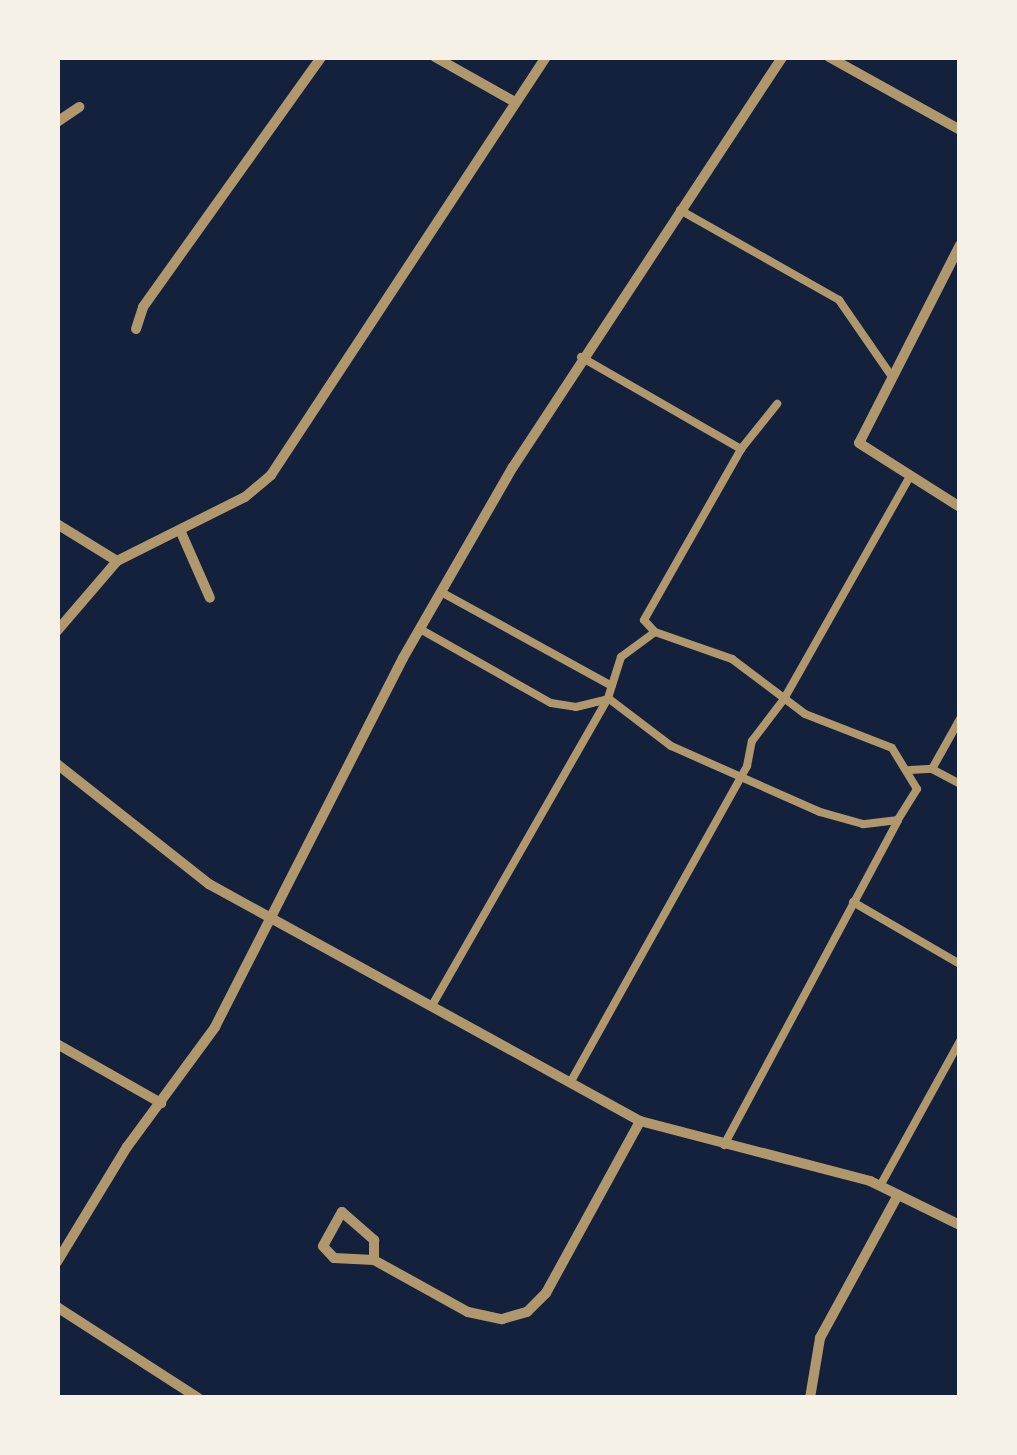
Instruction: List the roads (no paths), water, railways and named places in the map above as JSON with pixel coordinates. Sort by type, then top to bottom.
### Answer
[{"type":"street","points":[[136,329],[143,308],[321,57]]},
{"type":"street","points":[[435,57],[513,101]]},
{"type":"street","points":[[57,631],[117,561],[271,476],[546,57]]},
{"type":"street","points":[[57,1262],[215,1027],[267,918],[420,629],[580,357],[782,57]]},
{"type":"street","points":[[829,57],[960,130]]},
{"type":"street","points":[[57,122],[79,107]]},
{"type":"street","points":[[679,209],[839,300],[890,374]]},
{"type":"street","points":[[960,245],[890,374],[859,443],[960,507]]},
{"type":"street","points":[[580,357],[741,449]]},
{"type":"street","points":[[724,1145],[916,789],[910,770],[892,748],[784,699],[732,659],[655,632],[644,620],[741,449],[776,404]]},
{"type":"street","points":[[569,1083],[740,777],[752,741],[784,699],[909,478]]},
{"type":"street","points":[[57,524],[117,561]]},
{"type":"street","points":[[180,530],[210,598]]},
{"type":"street","points":[[442,592],[612,686]]},
{"type":"street","points":[[420,629],[551,703],[576,707],[608,698]]},
{"type":"street","points":[[434,1002],[608,698],[621,656],[655,632]]},
{"type":"street","points":[[608,698],[671,746],[820,812],[863,824],[898,820]]},
{"type":"street","points":[[932,769],[960,719]]},
{"type":"street","points":[[57,764],[209,884],[434,1002],[640,1120],[880,1186],[960,1225]]},
{"type":"street","points":[[910,770],[932,769],[960,784]]},
{"type":"street","points":[[853,902],[960,964]]},
{"type":"street","points":[[880,1186],[960,1042]]},
{"type":"street","points":[[57,1044],[161,1103]]},
{"type":"street","points":[[374,1260],[374,1240],[342,1212],[323,1246],[334,1258],[374,1260],[484,1318],[527,1312],[546,1293],[640,1120]]},
{"type":"street","points":[[810,1398],[820,1338],[898,1195]]},
{"type":"street","points":[[57,1307],[198,1398]]}]
